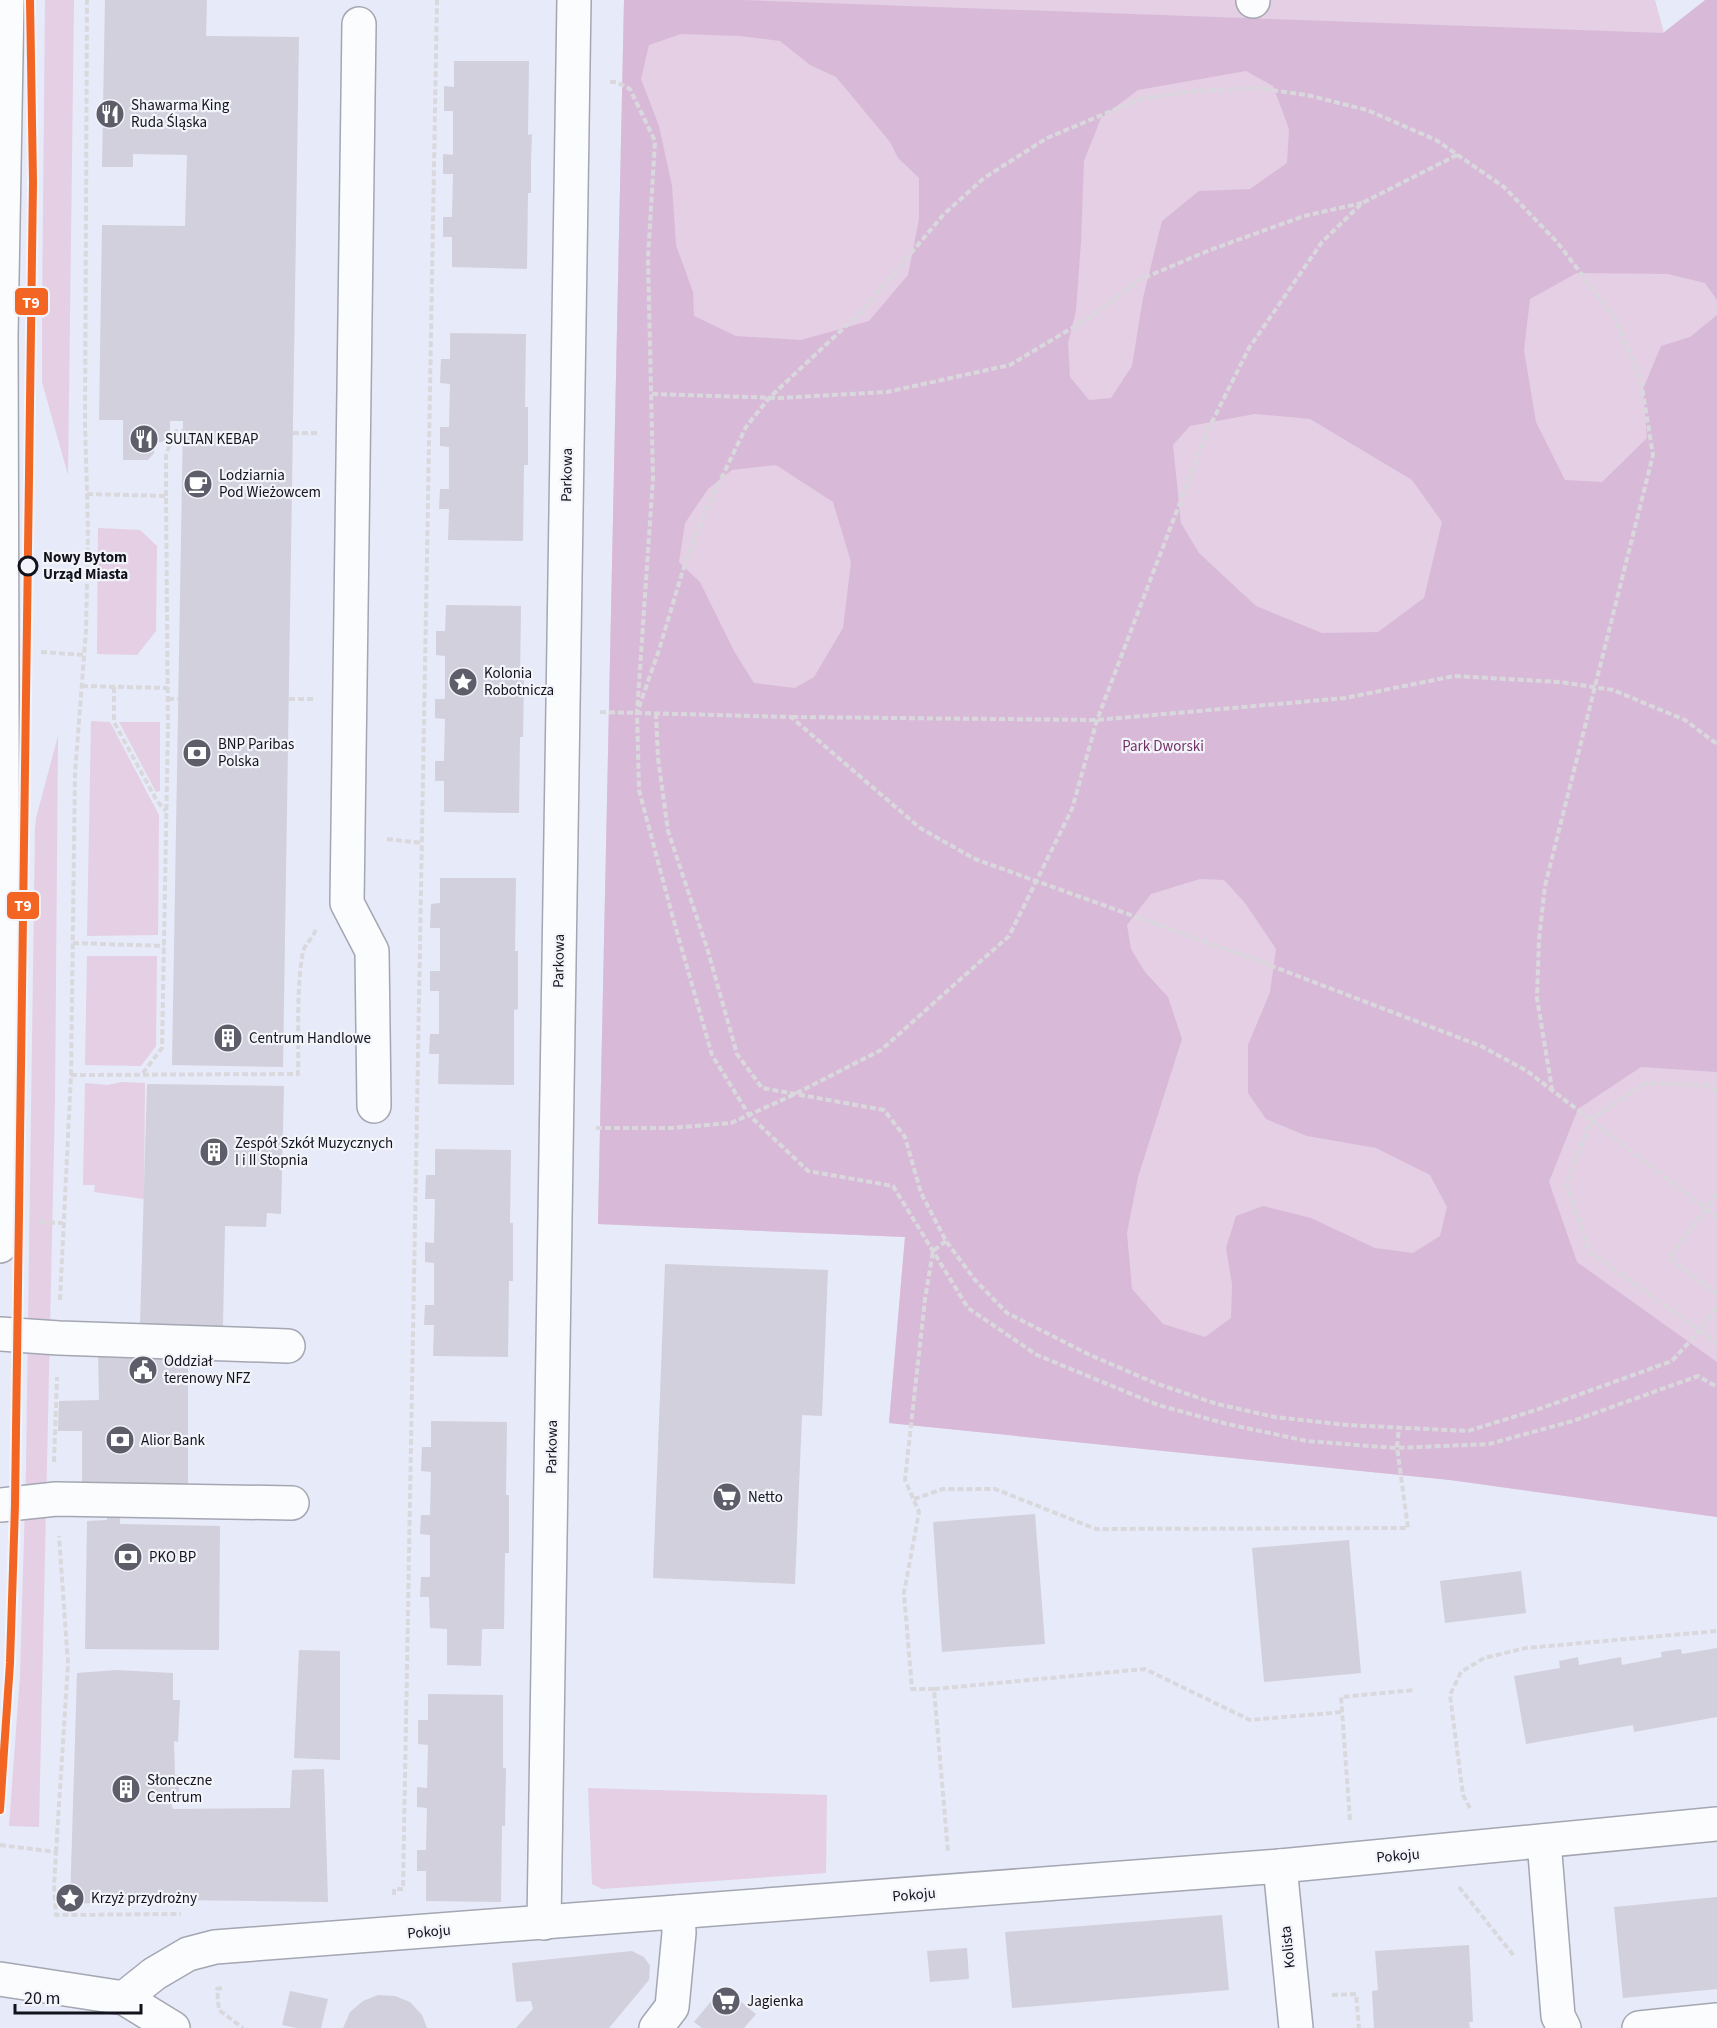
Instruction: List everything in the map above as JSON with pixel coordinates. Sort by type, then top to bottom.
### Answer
[{"type":"street","points":[[0,1246],[3,1064],[0,346],[7,0]]},
{"type":"street","name":"Parkowa","points":[[544,1923],[574,0]]},
{"type":"street","points":[[358,24],[347,903],[372,951],[374,1106]]},
{"type":"street","points":[[0,1334],[288,1346]]},
{"type":"street","points":[[0,1505],[56,1499],[292,1503]]},
{"type":"street","name":"Pokoju","points":[[124,1998],[154,1974],[188,1954],[215,1947],[1280,1866],[1717,1824]]},
{"type":"street","points":[[1544,1841],[1558,2016],[1564,2028]]},
{"type":"street","name":"Kolista","points":[[1280,1866],[1296,2028]]},
{"type":"street","points":[[656,2028],[672,2007],[679,1933],[678,1912]]},
{"type":"street","points":[[0,1979],[124,1998],[172,2028]]},
{"type":"street","points":[[1639,2028],[1717,2020]]},
{"type":"path","points":[[87,0],[87,619],[75,774],[71,1075],[54,1462],[68,1664],[56,1852],[56,1915],[190,1914]]},
{"type":"path","points":[[394,1889],[403,1889],[437,0]]},
{"type":"path","points":[[573,81],[616,82],[630,89],[655,141],[648,258],[653,478],[637,713],[639,790],[712,1055],[749,1115],[808,1172],[893,1186],[968,1308],[1037,1355],[1158,1405],[1227,1424],[1307,1441],[1397,1447],[1489,1444],[1573,1421],[1698,1376],[1717,1387]]},
{"type":"path","points":[[637,713],[683,570],[705,512],[746,426],[769,398],[863,310],[944,214],[984,178],[1047,138],[1140,99],[1194,91],[1257,88],[1307,95],[1367,110],[1436,140],[1504,186],[1557,242],[1615,318],[1641,381],[1653,455],[1545,886],[1539,939],[1538,998],[1552,1089]]},
{"type":"path","points":[[652,394],[769,398],[887,392],[1010,365],[1092,316],[1139,280],[1210,250],[1304,216],[1362,203],[1457,155]]},
{"type":"path","points":[[596,1128],[670,1128],[731,1123],[793,1095],[881,1050],[1009,936],[1072,809],[1097,720],[1208,430],[1244,358],[1322,242],[1362,203]]},
{"type":"path","points":[[143,1074],[162,1048],[168,699],[166,454],[176,431],[183,431]]},
{"type":"path","points":[[87,494],[166,496]]},
{"type":"path","points":[[563,711],[791,717],[1097,720],[1344,698],[1454,676],[1560,682],[1613,690],[1685,720],[1717,744]]},
{"type":"path","points":[[82,686],[168,688]]},
{"type":"path","points":[[114,687],[114,722],[157,801],[167,812]]},
{"type":"path","points":[[168,699],[178,699]]},
{"type":"path","points":[[656,713],[658,758],[668,831],[707,948],[737,1054],[762,1088],[884,1110],[905,1137],[921,1193],[946,1241],[975,1280],[1007,1313],[1090,1355],[1155,1383],[1217,1404],[1275,1417],[1347,1425],[1468,1431],[1539,1409],[1672,1361],[1700,1330],[1717,1306]]},
{"type":"path","points":[[791,717],[920,828],[975,858],[1256,960],[1481,1046],[1527,1071],[1552,1089],[1717,1217]]},
{"type":"path","points":[[389,840],[422,843]]},
{"type":"path","points":[[71,1075],[298,1074],[303,950],[315,933],[317,924]]},
{"type":"path","points":[[73,943],[164,946]]},
{"type":"path","points":[[1717,1091],[1710,1086],[1646,1083],[1592,1119],[1566,1183],[1590,1252],[1717,1342]]},
{"type":"path","points":[[1717,1194],[1669,1258],[1717,1294]]},
{"type":"path","points":[[946,1241],[933,1251],[925,1299],[905,1480],[919,1512],[904,1593],[912,1689],[934,1689],[1145,1669],[1250,1720],[1342,1712]]},
{"type":"path","points":[[914,1499],[943,1489],[995,1489],[1096,1528],[1408,1528],[1397,1447],[1399,1427]]},
{"type":"path","points":[[1472,1811],[1463,1795],[1450,1695],[1461,1672],[1484,1658],[1526,1648],[1717,1631]]},
{"type":"path","points":[[934,1689],[952,1892]]},
{"type":"path","points":[[1351,1830],[1341,1697],[1414,1690]]},
{"type":"path","points":[[0,1845],[56,1852]]},
{"type":"path","points":[[1455,1882],[1514,1956]]},
{"type":"path","points":[[1327,1993],[1333,1996],[1356,1994],[1359,2028]]},
{"type":"green space","points":[[45,0],[74,0],[68,475],[42,382],[42,318],[45,315],[42,314]]},
{"type":"green space","name":"Park Dworski","points":[[624,0],[1655,0],[1664,33],[1717,168],[1717,1517],[1450,1480],[889,1423],[905,1237],[598,1224]]},
{"type":"green space","name":"Park Dworski","points":[[624,0],[742,0],[1663,33],[1705,0],[1717,0],[1717,300],[1705,283],[1668,274],[1577,273],[1530,299],[1524,350],[1536,422],[1565,480],[1602,482],[1647,438],[1643,389],[1661,346],[1690,337],[1717,315],[1717,1072],[1641,1067],[1578,1109],[1549,1182],[1577,1262],[1717,1362],[1717,1517],[1450,1480],[889,1423],[905,1237],[598,1224]],"holes":[[[681,34],[740,36],[780,41],[810,65],[836,77],[890,142],[898,158],[919,178],[919,219],[908,275],[869,321],[801,340],[736,336],[694,316],[693,292],[676,245],[672,186],[659,126],[641,79],[649,45]],[[1246,71],[1273,86],[1289,129],[1287,163],[1250,189],[1199,191],[1162,221],[1143,298],[1132,366],[1111,398],[1089,400],[1070,377],[1068,343],[1076,311],[1084,161],[1101,118],[1138,90]],[[1255,414],[1310,419],[1412,480],[1442,522],[1424,598],[1378,632],[1322,633],[1256,606],[1199,553],[1181,523],[1173,445],[1190,426]],[[776,465],[833,502],[851,562],[843,628],[814,677],[795,688],[754,683],[734,651],[700,582],[679,562],[685,523],[708,489],[732,470]],[[1200,879],[1224,880],[1245,903],[1276,949],[1270,992],[1248,1045],[1248,1093],[1266,1119],[1307,1136],[1376,1148],[1430,1175],[1447,1207],[1440,1236],[1413,1253],[1375,1248],[1311,1218],[1263,1206],[1236,1216],[1226,1248],[1232,1284],[1231,1318],[1205,1337],[1163,1324],[1132,1289],[1127,1233],[1138,1177],[1182,1039],[1168,997],[1145,972],[1131,949],[1127,925],[1151,894]]]},
{"type":"green space","points":[[98,528],[140,530],[157,546],[156,631],[137,655],[97,654]]},
{"type":"green space","points":[[91,721],[110,722],[159,815],[158,935],[87,936]]},
{"type":"green space","points":[[119,722],[160,722],[160,791],[156,792]]},
{"type":"green space","points":[[58,736],[55,1100],[39,1827],[9,1826],[20,1676],[26,1468],[35,828]]},
{"type":"green space","points":[[87,956],[157,956],[156,1046],[141,1066],[85,1065]]},
{"type":"green space","points":[[122,1082],[145,1083],[144,1199],[94,1192],[95,1185],[83,1185],[85,1083],[107,1085]]},
{"type":"green space","points":[[588,1788],[827,1795],[826,1873],[602,1889],[592,1884]]},
{"type":"building","points":[[105,0],[207,0],[206,36],[299,37],[283,1067],[172,1065],[183,421],[170,421],[170,437],[162,442],[155,442],[154,453],[148,460],[123,460],[123,420],[99,420],[102,225],[185,226],[187,155],[133,154],[133,167],[102,167]]},
{"type":"building","points":[[454,61],[529,61],[528,135],[532,134],[531,193],[528,193],[527,269],[452,267],[452,237],[443,237],[443,217],[452,217],[453,174],[443,174],[443,154],[453,155],[453,111],[444,111],[444,86],[454,87]]},
{"type":"building","points":[[450,333],[526,334],[525,407],[528,407],[528,465],[524,465],[523,541],[448,540],[449,509],[439,509],[440,489],[449,489],[449,447],[440,446],[440,427],[449,427],[450,384],[440,383],[441,359],[450,359]]},
{"type":"building","points":[[446,605],[521,606],[520,679],[524,679],[523,737],[520,737],[519,813],[444,812],[444,781],[435,781],[435,761],[444,761],[445,719],[435,718],[435,699],[445,699],[445,656],[436,655],[436,631],[445,631]]},
{"type":"building","points":[[440,878],[516,878],[515,951],[518,951],[518,1009],[514,1010],[514,1085],[438,1084],[439,1054],[429,1054],[430,1034],[439,1034],[439,991],[430,991],[430,971],[440,971],[440,928],[430,928],[431,904],[440,903]]},
{"type":"building","name":"Zespół Szkół Muzycznych I i II Stopnia","points":[[147,1084],[284,1086],[281,1214],[267,1213],[266,1227],[225,1226],[223,1326],[140,1325]]},
{"type":"building","points":[[435,1149],[511,1150],[510,1223],[513,1223],[513,1281],[509,1281],[508,1357],[433,1356],[434,1325],[424,1325],[425,1305],[434,1305],[434,1263],[425,1262],[425,1242],[434,1243],[435,1199],[425,1199],[426,1175],[435,1175]]},
{"type":"building","name":"Netto","points":[[665,1264],[828,1270],[822,1416],[802,1415],[795,1584],[653,1578]]},
{"type":"building","points":[[188,1351],[188,1484],[157,1484],[157,1505],[82,1485],[82,1431],[58,1431],[59,1401],[99,1400],[98,1352]]},
{"type":"building","points":[[431,1421],[507,1422],[506,1495],[509,1495],[509,1553],[505,1553],[504,1629],[482,1629],[481,1666],[447,1665],[447,1629],[430,1628],[429,1597],[420,1597],[421,1577],[430,1577],[430,1535],[420,1534],[421,1515],[430,1515],[431,1472],[421,1471],[422,1447],[431,1447]]},
{"type":"building","points":[[120,1507],[120,1524],[220,1526],[219,1650],[85,1649],[87,1521],[107,1520],[107,1508]]},
{"type":"building","points":[[1035,1514],[1045,1644],[942,1652],[933,1522]]},
{"type":"building","points":[[1349,1540],[1361,1673],[1264,1682],[1252,1548]]},
{"type":"building","points":[[1521,1571],[1526,1613],[1445,1623],[1440,1581]]},
{"type":"building","points":[[1717,1648],[1717,1717],[1634,1732],[1633,1725],[1526,1744],[1514,1676],[1560,1668],[1559,1661],[1578,1657],[1579,1665],[1621,1657],[1622,1665],[1662,1657],[1661,1652],[1681,1649],[1682,1654]]},
{"type":"building","points":[[299,1650],[340,1651],[340,1760],[294,1758]]},
{"type":"building","points":[[116,1670],[173,1673],[173,1700],[180,1700],[178,1742],[174,1741],[175,1775],[179,1775],[179,1803],[171,1803],[173,1809],[290,1808],[292,1770],[324,1769],[328,1902],[171,1900],[70,1904],[77,1673]]},
{"type":"building","points":[[428,1694],[503,1695],[503,1768],[506,1768],[505,1826],[502,1826],[501,1902],[426,1901],[426,1871],[417,1871],[417,1850],[426,1850],[427,1808],[417,1807],[417,1787],[427,1788],[428,1745],[418,1744],[418,1720],[428,1720]]},
{"type":"building","points":[[1717,1897],[1717,1989],[1623,1998],[1614,1907]]},
{"type":"building","points":[[1222,1915],[1229,1990],[1012,2008],[1005,1932]]},
{"type":"building","points":[[1469,1945],[1473,2022],[1469,2022],[1470,2028],[1374,2028],[1372,1991],[1378,1990],[1375,1951]]},
{"type":"building","points":[[967,1948],[969,1979],[930,1982],[927,1951]]},
{"type":"building","points":[[632,1951],[644,1957],[650,1966],[649,1980],[609,2028],[516,2028],[533,2009],[531,2001],[516,2002],[512,1963]]},
{"type":"building","name":"Jagienka","points":[[723,1987],[756,2014],[744,2028],[702,2028],[694,2022]]},
{"type":"building","points":[[290,1991],[328,1999],[321,2028],[297,2028],[282,2025]]},
{"type":"building","points":[[378,1995],[395,1996],[410,2002],[422,2015],[427,2028],[343,2028],[350,2012],[363,2001]]},
{"type":"transit line","name":"T9","points":[[0,1810],[10,1663],[15,1505],[33,182],[30,0]]},
{"type":"place","name":"Shawarma King Ruda Śląska","points":[[110,114]]},
{"type":"place","name":"SULTAN KEBAP","points":[[144,439]]},
{"type":"place","name":"Lodziarnia Pod Wieżowcem","points":[[198,484]]},
{"type":"place","name":"Nowy Bytom Urząd Miasta","points":[[28,566]]},
{"type":"place","name":"Kolonia Robotnicza","points":[[463,682]]},
{"type":"place","name":"BNP Paribas Polska","points":[[197,753]]},
{"type":"place","name":"Centrum Handlowe","points":[[228,1038]]},
{"type":"place","name":"Zespół Szkół Muzycznych I i II Stopnia","points":[[214,1152]]},
{"type":"place","name":"Oddział terenowy NFZ","points":[[143,1370]]},
{"type":"place","name":"Alior Bank","points":[[120,1440]]},
{"type":"place","name":"Netto","points":[[727,1497]]},
{"type":"place","name":"PKO BP","points":[[128,1557]]},
{"type":"place","name":"Słoneczne Centrum","points":[[126,1789]]},
{"type":"place","name":"Krzyż przydrożny","points":[[70,1898]]},
{"type":"place","name":"Jagienka","points":[[726,2001]]}]
